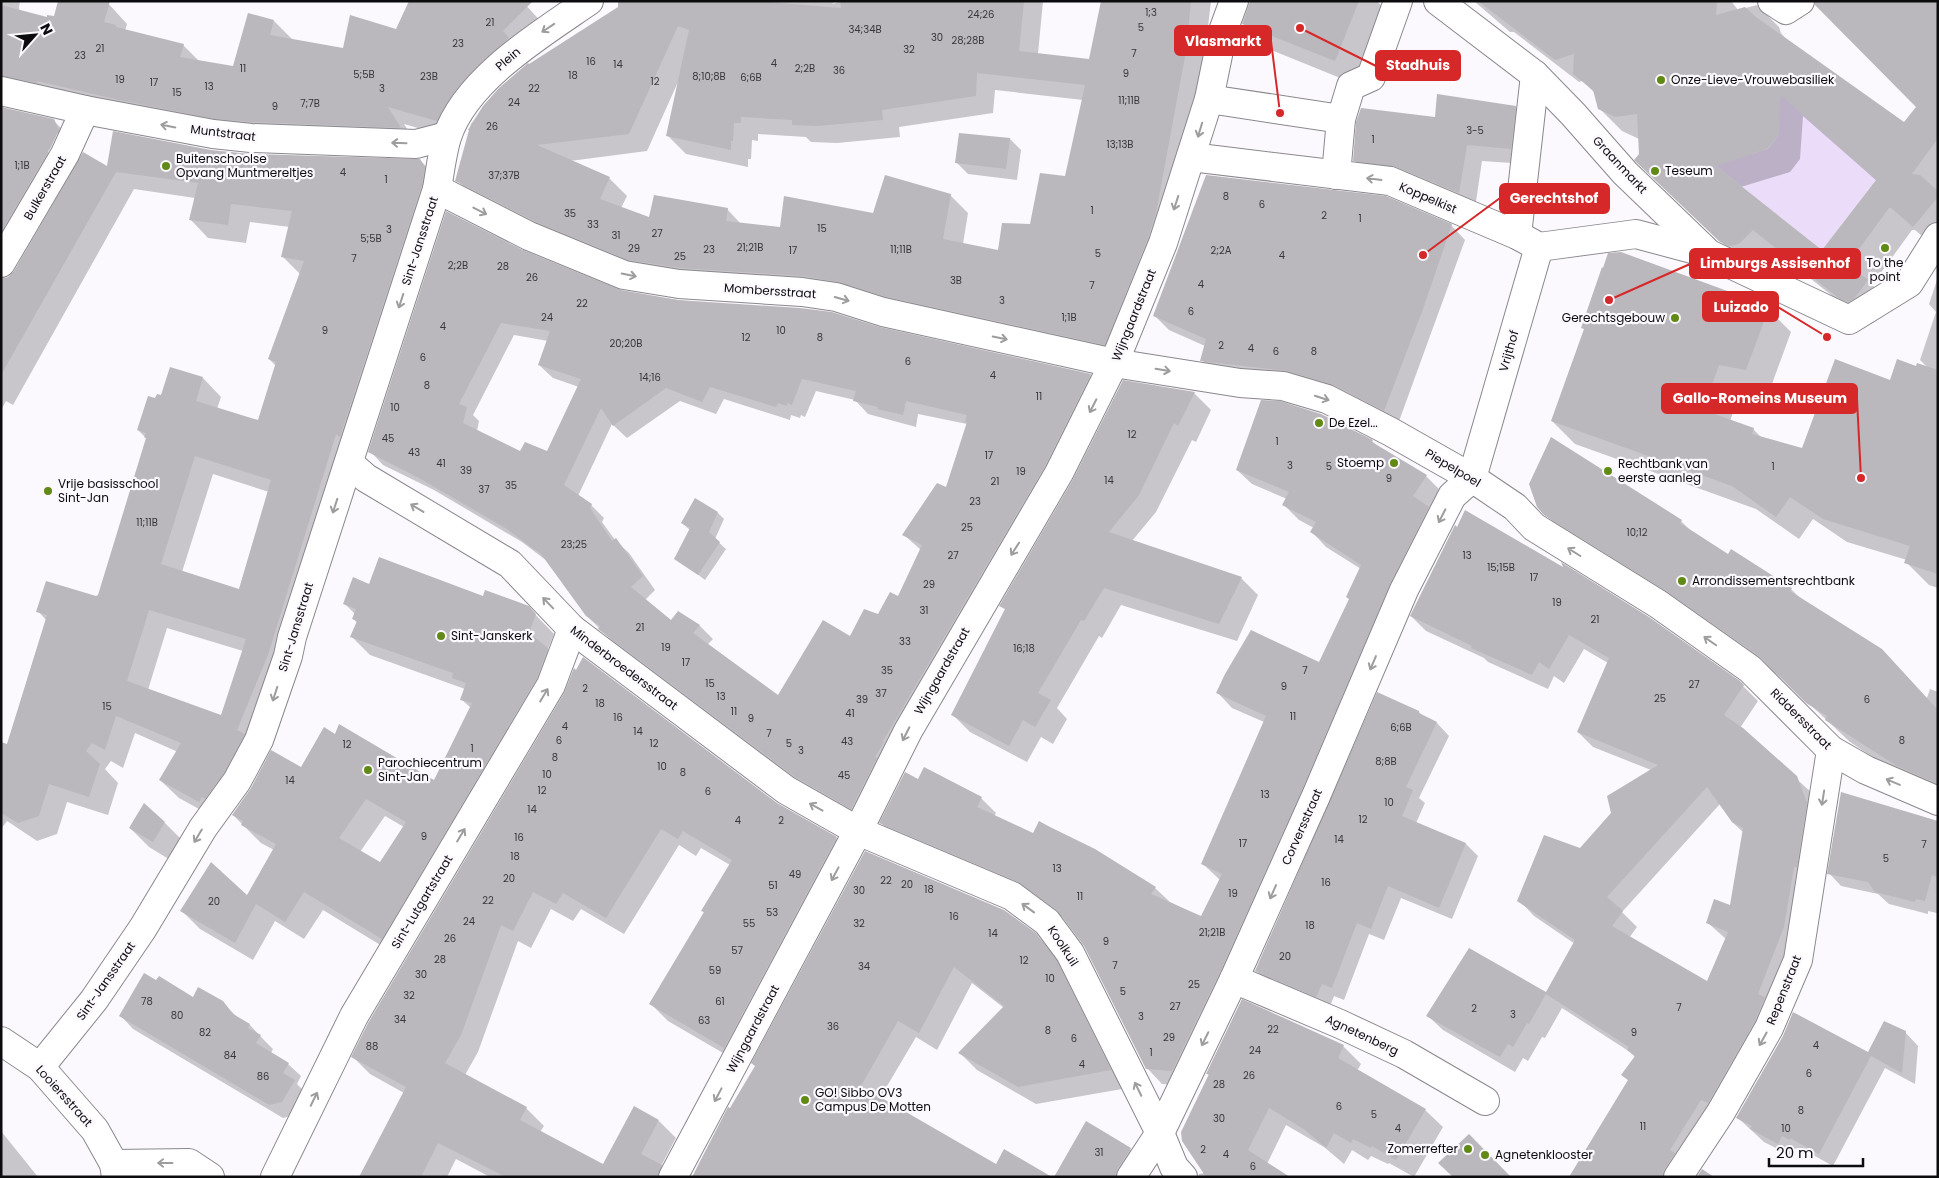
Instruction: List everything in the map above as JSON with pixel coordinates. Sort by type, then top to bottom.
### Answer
[{"type":"street","name":"Plein","points":[[447,136],[460,110],[481,84],[512,55],[589,1]]},
{"type":"street","name":"Wijngaardstraat","points":[[673,1177],[858,831],[908,731],[1059,473],[1114,363],[1164,243],[1209,99],[1223,31],[1234,1]]},
{"type":"street","points":[[1336,175],[1341,119],[1351,86],[1371,77],[1398,1]]},
{"type":"street","name":"Graanmarkt","points":[[1438,1],[1535,75],[1573,114],[1625,173],[1708,253]]},
{"type":"street","points":[[1772,1],[1786,10],[1800,1]]},
{"type":"street","points":[[1535,75],[1527,147],[1528,241],[1636,234],[1708,253],[1849,320],[1909,283],[1938,238]]},
{"type":"street","name":"Muntstraat","points":[[1,91],[85,110],[213,134],[251,138],[416,144],[447,136]]},
{"type":"street","points":[[1209,99],[1341,119]]},
{"type":"street","name":"Bulkerstraat","points":[[1,263],[66,154],[85,110]]},
{"type":"street","name":"Sint-Jansstraat","points":[[40,1067],[84,1015],[143,928],[203,828],[237,781],[258,740],[288,656],[292,637],[437,189],[447,136]]},
{"type":"street","name":"Koppelkist","points":[[1191,157],[1390,181],[1528,241]]},
{"type":"street","name":"Mombersstraat","points":[[437,189],[529,236],[624,275],[679,284],[802,292],[836,297],[883,312],[1114,363]]},
{"type":"street","name":"Vrijthof","points":[[1472,478],[1528,241]]},
{"type":"street","name":"Piepelpoel","points":[[1114,363],[1240,383],[1283,386],[1328,399],[1472,478],[1515,507],[1534,527],[1658,604],[1750,668]]},
{"type":"street","name":"Minderbroedersstraat","points":[[349,463],[366,478],[510,564],[572,629],[786,790],[858,831]]},
{"type":"street","name":"Corversstraat","points":[[1131,1177],[1160,1133],[1234,979],[1316,796],[1404,590],[1452,496],[1472,478]]},
{"type":"street","name":"Sint-Lutgartstraat","points":[[275,1177],[354,1016],[551,685],[572,629]]},
{"type":"street","name":"Riddersstraat","points":[[1750,668],[1831,750],[1866,770],[1938,801]]},
{"type":"street","name":"Repenstraat","points":[[1678,1177],[1721,1112],[1764,1037],[1798,960],[1831,750]]},
{"type":"street","name":"Koolkuil","points":[[858,831],[1012,896],[1047,922],[1070,952],[1160,1133],[1174,1167],[1183,1177]]},
{"type":"street","name":"Agnetenberg","points":[[1234,979],[1340,1024],[1404,1054],[1485,1101]]},
{"type":"street","name":"Looiersstraat","points":[[1,1040],[40,1067],[95,1130],[115,1170]]},
{"type":"street","points":[[115,1170],[189,1163],[210,1177]]},
{"type":"shaded area","points":[[1757,73],[1876,180],[1822,250],[1696,150],[1736,148],[1752,154],[1768,149],[1778,136],[1779,120],[1771,107]]},
{"type":"building","points":[[58,1],[110,1],[104,22],[116,25],[116,27],[184,44],[180,57],[233,66],[248,13],[274,20],[270,35],[343,48],[350,15],[396,29],[409,1],[533,1],[503,31],[509,38],[477,66],[458,87],[437,121],[388,107],[401,128],[215,119],[37,81],[38,83],[1,76],[1,5],[47,17],[47,15],[54,16]]},
{"type":"building","points":[[618,1],[755,1],[841,8],[840,1],[1024,1],[1019,51],[1089,59],[1101,1],[1191,1],[1186,51],[1156,213],[1148,238],[1105,345],[887,297],[838,282],[803,276],[681,268],[628,260],[536,222],[455,181],[468,130],[483,106],[499,88],[528,63],[618,7]],"holes":[[[678,26],[689,30],[666,136],[731,150],[734,123],[741,123],[741,117],[792,120],[792,125],[818,126],[883,120],[882,110],[976,96],[977,73],[1085,85],[1065,176],[1040,173],[1030,224],[1002,223],[998,250],[943,239],[951,194],[885,175],[873,213],[784,196],[780,227],[726,221],[728,208],[654,195],[649,217],[600,199],[610,177],[537,145],[629,134]]]},
{"type":"building","points":[[1250,1],[1359,1],[1335,61],[1242,24]]},
{"type":"building","points":[[1478,1],[1717,1],[1716,15],[1745,7],[1756,17],[1904,122],[1916,107],[1815,5],[1815,1],[1938,1],[1938,138],[1912,174],[1920,175],[1938,191],[1938,197],[1913,227],[1889,208],[1848,264],[1868,280],[1854,299],[1848,302],[1840,299],[1753,230],[1740,243],[1735,245],[1729,246],[1720,242],[1634,160],[1639,154],[1637,114],[1615,117],[1598,109],[1593,90],[1573,74],[1574,54],[1555,60]],"holes":[[[1781,95],[1876,180],[1822,250],[1716,166],[1767,149],[1778,136]]]},
{"type":"building","points":[[1437,94],[1516,106],[1511,149],[1467,145],[1459,193],[1396,167],[1353,161],[1356,122],[1361,108],[1435,117]]},
{"type":"building","points":[[1,107],[54,119],[59,130],[1,232]]},
{"type":"building","points":[[113,131],[211,150],[250,154],[420,159],[425,167],[422,185],[340,437],[336,434],[268,655],[237,730],[245,734],[224,773],[205,799],[202,797],[199,802],[159,780],[181,743],[116,716],[105,750],[92,743],[86,751],[100,764],[89,797],[49,784],[39,816],[18,823],[1,813],[1,742],[7,744],[47,615],[36,612],[46,581],[98,595],[146,438],[144,437],[146,433],[137,430],[148,396],[155,398],[157,394],[161,395],[170,367],[203,377],[196,401],[258,420],[276,362],[268,359],[304,261],[281,257],[292,211],[231,204],[228,225],[189,220],[198,183],[116,172],[1,375],[1,279],[8,277],[14,271],[83,152],[107,166]],"holes":[[[195,456],[271,480],[239,589],[161,564]],[[149,610],[246,639],[221,715],[127,681]]]},
{"type":"building","points":[[959,133],[1010,138],[1006,169],[955,163]]},
{"type":"building","points":[[1206,175],[1386,196],[1452,224],[1423,309],[1384,411],[1334,385],[1287,371],[1200,361],[1206,339],[1153,316]]},
{"type":"building","points":[[446,211],[523,250],[621,290],[678,300],[800,308],[832,312],[880,327],[1091,374],[1045,466],[883,741],[875,757],[877,758],[851,809],[795,777],[598,629],[600,626],[586,616],[541,554],[507,529],[419,478],[368,452]],"holes":[[[501,323],[550,331],[538,365],[581,379],[547,451],[525,442],[520,451],[463,423],[467,407],[459,404]],[[802,379],[856,391],[853,401],[878,407],[877,409],[903,415],[906,401],[967,415],[965,422],[967,422],[946,487],[937,483],[902,535],[922,545],[898,596],[890,592],[878,614],[864,609],[850,636],[823,620],[778,695],[693,633],[700,625],[678,611],[671,620],[631,587],[643,576],[616,538],[612,541],[590,508],[592,504],[564,485],[601,408],[613,426],[666,388],[702,402],[710,387],[776,407],[778,403],[787,406],[787,403],[792,405]]]},
{"type":"building","points":[[1621,252],[1769,308],[1746,370],[1719,365],[1703,410],[1754,428],[1752,434],[1802,448],[1835,359],[1890,380],[1897,359],[1916,366],[1917,363],[1938,370],[1938,574],[1904,563],[1910,546],[1823,519],[1790,497],[1776,517],[1732,486],[1551,421],[1584,329],[1581,328],[1602,267],[1608,253]]},
{"type":"building","points":[[1123,380],[1195,392],[1178,426],[1174,423],[1139,495],[1109,532],[1242,577],[1219,624],[1104,588],[1084,621],[1081,620],[1038,693],[1051,700],[1035,727],[1023,720],[1009,746],[951,715],[1005,609],[999,606],[1072,481]]},
{"type":"building","points":[[1261,400],[1280,401],[1321,414],[1373,440],[1372,442],[1427,475],[1413,496],[1429,507],[1390,584],[1302,790],[1220,972],[1172,1071],[1146,1069],[1084,946],[1057,910],[1018,882],[879,823],[905,772],[918,779],[924,767],[982,797],[977,807],[1033,833],[1039,821],[1095,849],[1156,887],[1151,894],[1201,916],[1222,874],[1201,864],[1266,716],[1216,693],[1251,630],[1319,662],[1349,599],[1346,597],[1361,565],[1310,532],[1316,522],[1282,505],[1289,492],[1236,470]]},
{"type":"building","points":[[1551,437],[1682,520],[1680,523],[1728,554],[1731,549],[1792,588],[1790,591],[1882,649],[1938,710],[1938,784],[1897,766],[1825,720],[1827,716],[1806,703],[1759,656],[1666,591],[1544,515],[1537,507],[1529,484]]},
{"type":"building","points":[[695,498],[718,512],[709,532],[720,542],[698,575],[674,559],[690,528],[681,523]]},
{"type":"building","points":[[1465,510],[1563,567],[1561,562],[1649,617],[1740,681],[1744,685],[1724,715],[1743,728],[1797,776],[1807,803],[1797,867],[1794,867],[1784,927],[1758,994],[1765,997],[1755,1021],[1708,1103],[1701,1100],[1670,1150],[1675,1153],[1665,1168],[1662,1177],[1569,1177],[1628,1080],[1621,1075],[1635,1056],[1627,1050],[1629,1047],[1546,994],[1513,1047],[1508,1044],[1500,1057],[1426,1016],[1469,948],[1546,992],[1575,940],[1517,901],[1544,835],[1580,848],[1611,813],[1607,796],[1658,765],[1577,732],[1609,658],[1569,635],[1549,669],[1539,662],[1532,675],[1471,648],[1472,646],[1410,616],[1455,525],[1457,527]],"holes":[[[1707,787],[1732,822],[1743,828],[1730,905],[1714,899],[1706,923],[1728,932],[1707,981],[1612,926],[1623,911],[1607,897]]]},
{"type":"building","points":[[379,557],[483,596],[485,590],[529,606],[536,614],[529,633],[548,648],[537,678],[382,939],[304,892],[285,922],[256,904],[235,943],[180,911],[211,862],[247,895],[276,844],[241,825],[243,821],[232,815],[251,788],[271,750],[301,767],[324,727],[335,734],[339,724],[434,780],[472,703],[460,700],[466,683],[452,678],[453,673],[350,637],[357,621],[352,619],[356,609],[343,604],[353,577],[369,584]],"holes":[[[366,799],[406,822],[380,862],[339,838]]]},
{"type":"building","points":[[583,657],[777,803],[837,837],[724,1048],[649,1004],[704,912],[701,911],[732,860],[683,831],[678,839],[661,829],[606,918],[563,893],[556,904],[533,892],[513,931],[501,925],[461,1035],[445,1063],[527,1107],[520,1120],[603,1164],[634,1106],[659,1120],[641,1154],[662,1165],[658,1177],[506,1177],[438,1143],[421,1177],[359,1177],[406,1087],[351,1057],[368,1023],[564,693],[574,668],[576,670]]},
{"type":"building","points":[[1377,692],[1419,711],[1419,713],[1437,722],[1406,787],[1413,790],[1402,816],[1466,843],[1439,908],[1388,886],[1371,929],[1357,923],[1332,988],[1322,984],[1316,997],[1255,971]]},
{"type":"building","points":[[1841,792],[1938,821],[1938,877],[1932,875],[1925,901],[1916,899],[1915,902],[1875,892],[1868,882],[1827,874]]},
{"type":"building","points":[[144,803],[165,822],[153,842],[129,828]]},
{"type":"building","points":[[865,851],[1004,910],[1036,933],[1057,961],[1111,1070],[1018,1087],[958,1053],[1004,1006],[954,967],[919,1033],[898,1021],[861,1086],[996,1164],[1004,1149],[1052,1177],[692,1177],[728,1107],[730,1108],[755,1066],[751,1063]]},
{"type":"building","points":[[144,973],[156,980],[159,976],[193,997],[198,987],[223,1001],[233,1014],[250,1024],[248,1028],[261,1035],[256,1043],[289,1063],[283,1073],[295,1080],[282,1102],[269,1105],[119,1016]]},
{"type":"building","points":[[1242,999],[1344,1045],[1338,1058],[1426,1109],[1396,1160],[1372,1146],[1371,1148],[1353,1139],[1351,1143],[1334,1133],[1326,1148],[1305,1130],[1269,1108],[1248,1150],[1290,1177],[1206,1177],[1182,1141],[1181,1132]]},
{"type":"building","points":[[1793,1012],[1868,1052],[1884,1021],[1906,1031],[1902,1073],[1871,1056],[1819,1154],[1790,1138],[1790,1140],[1782,1136],[1778,1144],[1750,1129],[1752,1126],[1736,1118],[1783,1036]]},
{"type":"building","points":[[1086,1121],[1131,1148],[1118,1168],[1115,1177],[1054,1177]]},
{"type":"building","name":"Zomerrefter","points":[[1469,1134],[1511,1177],[1453,1177],[1438,1163]]},
{"type":"building","points":[[1702,1169],[1714,1177],[1697,1177]]},
{"type":"place","name":"Stadhuis","points":[[1300,28]]},
{"type":"place","name":"Onze-Lieve-Vrouwebasiliek","points":[[1661,80]]},
{"type":"place","name":"Vlasmarkt","points":[[1280,113]]},
{"type":"place","name":"Buitenschoolse Opvang Muntmereltjes","points":[[166,166]]},
{"type":"place","name":"Teseum","points":[[1655,171]]},
{"type":"place","name":"To the point","points":[[1885,248]]},
{"type":"place","name":"Gerechtshof","points":[[1423,255]]},
{"type":"place","name":"Limburgs Assisenhof","points":[[1609,300]]},
{"type":"place","name":"Gerechtsgebouw","points":[[1675,318]]},
{"type":"place","name":"Luizado","points":[[1827,337]]},
{"type":"place","name":"De Ezel...","points":[[1319,423]]},
{"type":"place","name":"Stoemp","points":[[1394,463]]},
{"type":"place","name":"Rechtbank van eerste aanleg","points":[[1608,471]]},
{"type":"place","name":"Gallo-Romeins Museum","points":[[1861,478]]},
{"type":"place","name":"Vrije basisschool Sint-Jan","points":[[48,491]]},
{"type":"place","name":"Arrondissementsrechtbank","points":[[1682,581]]},
{"type":"place","name":"Sint-Janskerk","points":[[441,636]]},
{"type":"place","name":"Parochiecentrum Sint-Jan","points":[[368,770]]},
{"type":"place","name":"GO! Sibbo OV3 Campus De Motten","points":[[805,1100]]},
{"type":"place","name":"Zomerrefter","points":[[1468,1149]]},
{"type":"place","name":"Agnetenklooster","points":[[1485,1155]]}]
